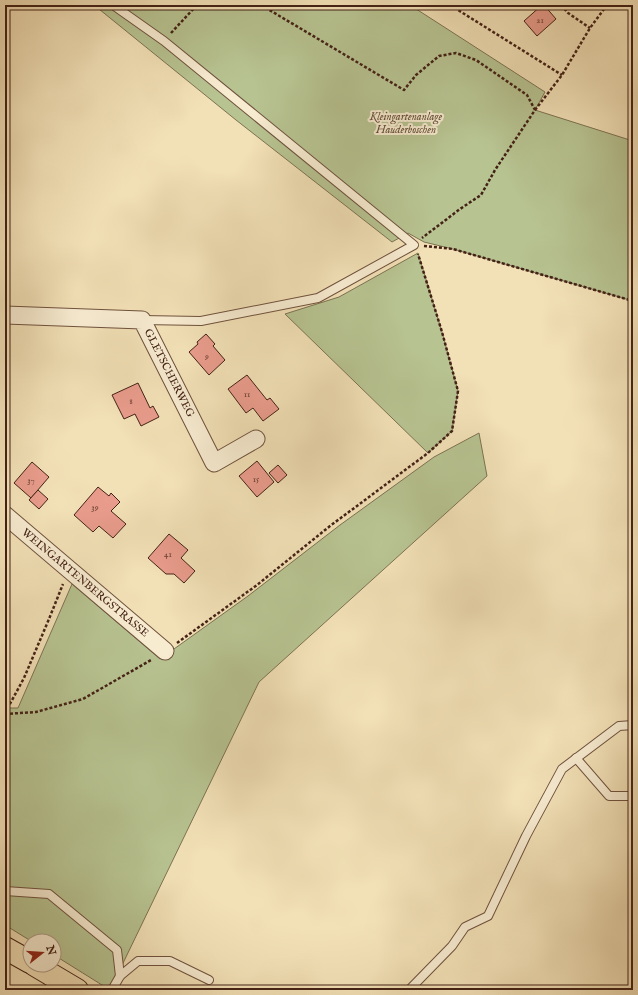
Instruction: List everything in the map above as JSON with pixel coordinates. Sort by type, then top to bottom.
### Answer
[{"type":"main road","points":[[5,948],[22,958]]},
{"type":"main road","points":[[48,973],[77,990]]},
{"type":"street","name":"GLETSCHERWEG","points":[[5,315],[142,320],[214,463],[256,439]]},
{"type":"street","name":"WEINGARTENBERGSTRASSE","points":[[5,515],[165,651]]},
{"type":"lane","points":[[113,5],[164,41],[414,244],[318,298],[201,321],[142,320]]},
{"type":"lane","points":[[409,990],[452,946],[465,927],[488,916],[526,836],[562,769],[619,726],[633,725]]},
{"type":"lane","points":[[576,758],[609,796],[633,796]]},
{"type":"lane","points":[[5,891],[48,894],[117,950],[120,976]]},
{"type":"lane","points":[[112,990],[120,976],[138,961],[170,961],[209,980]]},
{"type":"path","points":[[164,41],[197,5]]},
{"type":"path","points":[[262,5],[404,90],[416,75],[439,56],[456,53],[476,60],[527,95],[535,110]]},
{"type":"path","points":[[450,5],[562,74]]},
{"type":"path","points":[[561,5],[568,13],[590,28]]},
{"type":"path","points":[[414,244],[481,195],[495,170],[535,110],[562,74],[590,28],[607,5]]},
{"type":"path","points":[[414,244],[453,249],[633,301]]},
{"type":"path","points":[[5,714],[36,712],[83,699],[165,651],[257,585],[330,526],[428,453],[452,431],[458,391],[442,332],[414,244]]},
{"type":"path","points":[[5,714],[24,678],[68,569]]},
{"type":"green space","name":"Kleingartenanlage Hauderboschen","points":[[94,5],[410,5],[545,92],[535,110],[633,141],[633,301],[424,242],[408,233],[392,242],[236,120]]},
{"type":"green space","points":[[418,253],[458,391],[452,431],[428,453],[285,314],[339,297]]},
{"type":"green space","points":[[479,433],[487,476],[259,682],[110,990],[62,960],[62,933],[22,933],[22,935],[5,925],[5,708],[18,708],[72,584],[160,659],[248,596],[340,525],[434,457]]},
{"type":"building","points":[[542,5],[544,5],[556,19],[537,36],[524,21]]},
{"type":"building","points":[[206,334],[215,344],[213,346],[225,360],[209,375],[189,352]]},
{"type":"building","points":[[247,375],[267,400],[270,398],[279,409],[263,421],[253,408],[246,413],[228,389]]},
{"type":"building","points":[[138,383],[150,408],[153,406],[159,417],[141,426],[135,414],[124,419],[112,395]]},
{"type":"building","points":[[257,461],[274,482],[257,497],[239,476]]},
{"type":"building","points":[[32,462],[49,477],[31,498],[14,483]]},
{"type":"building","points":[[278,465],[287,475],[278,483],[269,473]]},
{"type":"building","points":[[98,487],[109,496],[111,493],[120,502],[111,511],[126,524],[113,538],[99,526],[93,532],[74,515]]},
{"type":"building","points":[[38,490],[48,499],[39,509],[29,500]]},
{"type":"building","points":[[169,534],[188,550],[181,558],[195,571],[184,583],[174,574],[166,574],[148,558]]},
{"type":"waterway","points":[[5,986],[11,990]]}]
